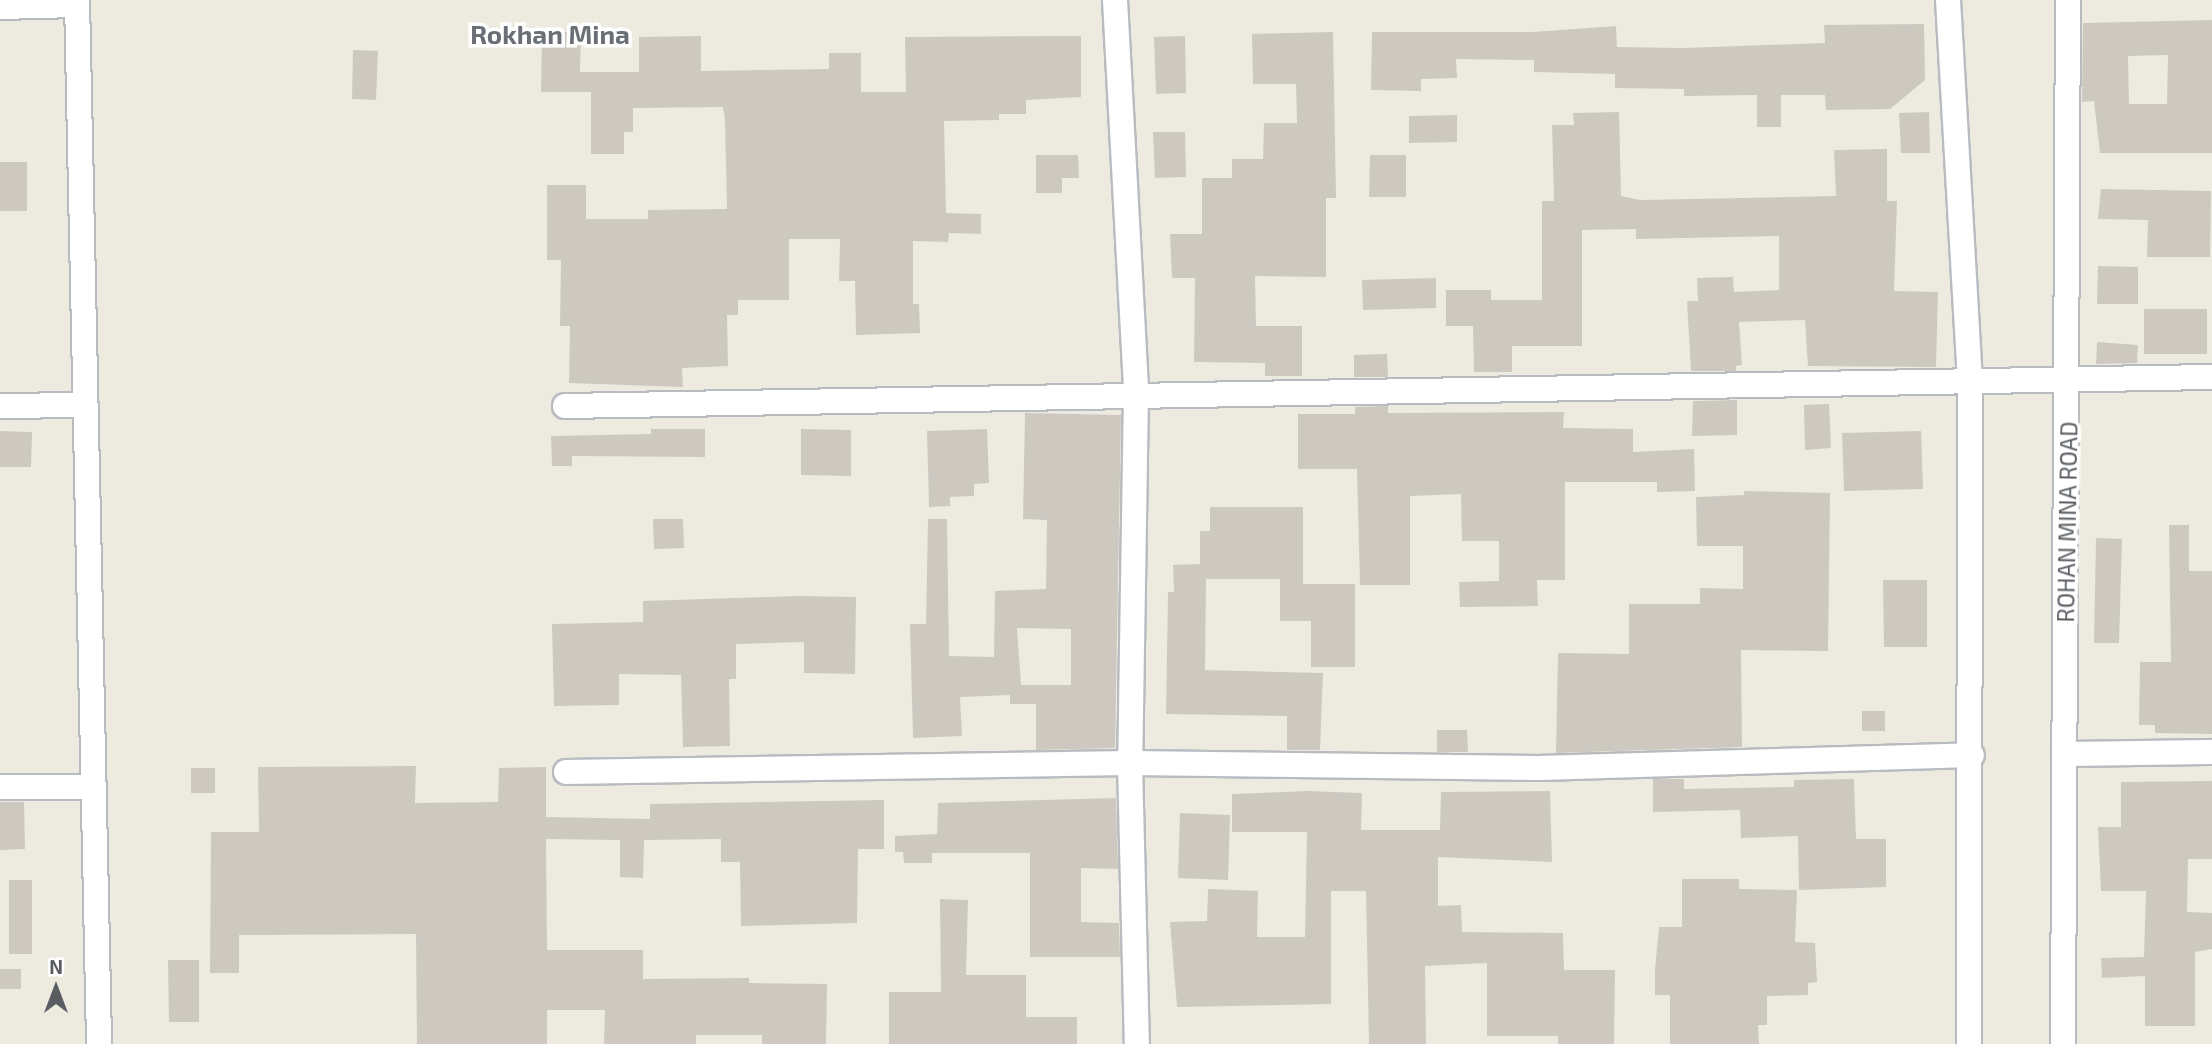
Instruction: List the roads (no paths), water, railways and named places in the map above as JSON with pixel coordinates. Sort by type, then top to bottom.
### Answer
[{"type":"street","points":[[1115,0],[1136,393],[1130,763],[1137,1044]]},
{"type":"street","points":[[1948,0],[1970,382],[1972,755],[1969,1044]]},
{"type":"street","name":"ROHAN MINA ROAD","points":[[2063,1044],[2069,380],[2068,0]]},
{"type":"street","points":[[0,6],[77,3],[99,1044]]},
{"type":"street","points":[[565,406],[1136,393],[2212,377]]},
{"type":"street","points":[[0,406],[85,405]]},
{"type":"street","points":[[2064,754],[2212,752]]},
{"type":"street","points":[[566,772],[1130,763],[1538,768],[1972,755]]},
{"type":"street","points":[[0,787],[93,787]]},
{"type":"district","name":"Rokhan Mina","points":[[550,34]]}]
